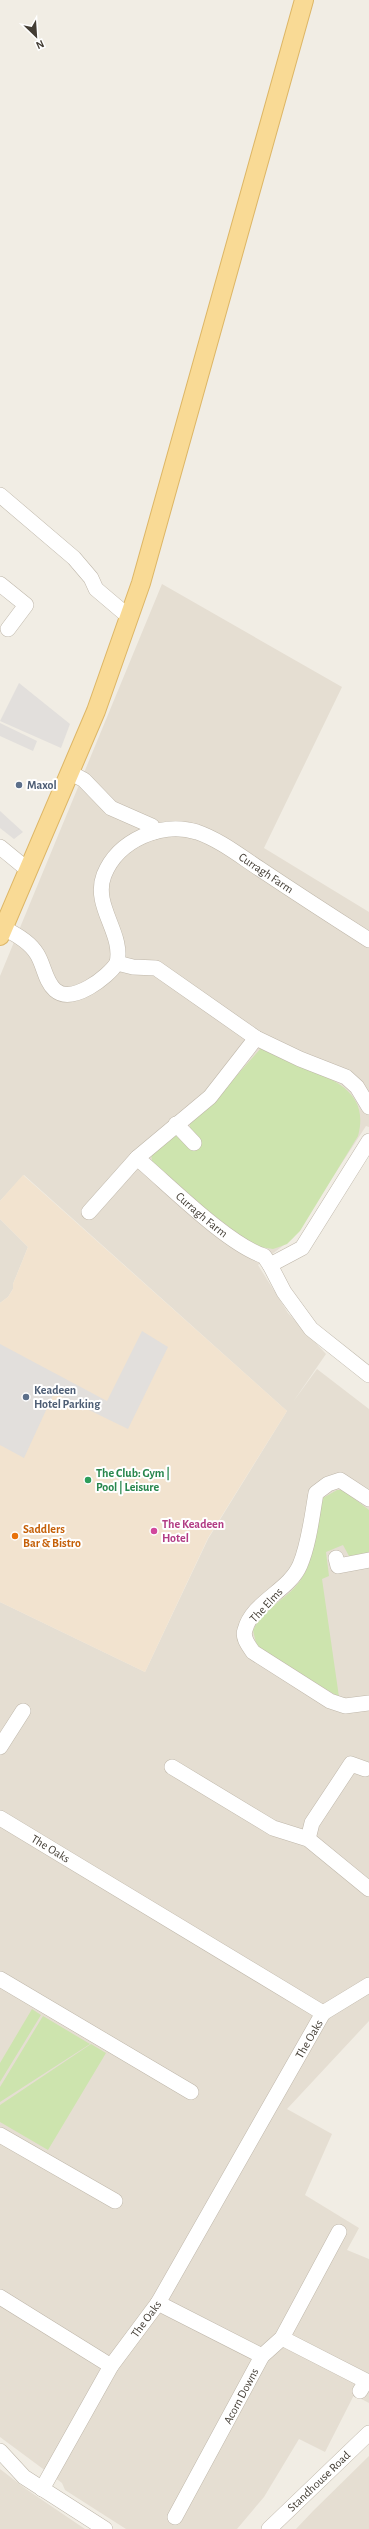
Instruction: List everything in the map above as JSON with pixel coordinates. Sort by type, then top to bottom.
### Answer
[{"type":"main road","points":[[2,932],[71,773],[96,711],[141,583],[206,357],[304,0]]},
{"type":"street","points":[[0,495],[74,558],[91,578],[96,589],[129,617]]},
{"type":"street","points":[[0,584],[26,605],[8,629]]},
{"type":"street","points":[[71,773],[84,780],[111,808],[152,826],[154,832]]},
{"type":"street","name":"Curragh Farm","points":[[117,963],[119,953],[117,937],[106,914],[102,896],[103,877],[111,862],[120,853],[138,838],[154,832],[186,830],[216,841],[369,940]]},
{"type":"street","points":[[0,847],[28,870]]},
{"type":"street","points":[[2,932],[33,950],[50,984],[56,991],[67,994],[82,991],[112,971],[117,963],[132,967],[156,968],[256,1038],[300,1059],[346,1077],[357,1087],[369,1107]]},
{"type":"street","points":[[89,1212],[137,1158],[210,1097],[256,1038]]},
{"type":"street","points":[[176,1124],[194,1143]]},
{"type":"street","points":[[270,1265],[302,1248],[369,1141]]},
{"type":"street","name":"Curragh Farm","points":[[137,1158],[202,1215],[252,1252],[264,1256],[284,1292],[312,1329],[369,1375]]},
{"type":"street","name":"The Elms","points":[[369,1499],[340,1480],[328,1484],[316,1493],[300,1566],[289,1581],[251,1618],[244,1630],[246,1641],[253,1652],[330,1702],[345,1706],[369,1703]]},
{"type":"street","points":[[336,1558],[338,1566],[369,1560]]},
{"type":"street","points":[[0,1747],[23,1712]]},
{"type":"street","points":[[308,1839],[312,1823],[351,1764],[365,1769]]},
{"type":"street","points":[[172,1767],[273,1828],[308,1839],[367,1883]]},
{"type":"street","name":"The Oaks","points":[[0,1818],[324,2013],[158,2303],[111,2366],[42,2489]]},
{"type":"street","points":[[0,1979],[191,2092]]},
{"type":"street","points":[[324,2013],[369,1985]]},
{"type":"street","points":[[0,2135],[115,2201]]},
{"type":"street","points":[[262,2356],[282,2338],[339,2232]]},
{"type":"street","points":[[0,2297],[111,2366]]},
{"type":"street","name":"Acorn Downs","points":[[158,2303],[262,2356],[175,2517]]},
{"type":"street","points":[[282,2338],[366,2381],[360,2391]]},
{"type":"street","name":"Standhouse Road","points":[[268,2529],[369,2433]]},
{"type":"street","points":[[0,2451],[24,2477],[105,2529]]},
{"type":"shaded area","points":[[162,584],[342,687],[264,848],[369,912],[369,1127],[366,1126],[293,1238],[258,1265],[288,1313],[326,1354],[293,1402],[317,1369],[369,1409],[369,2021],[287,2109],[332,2134],[305,2195],[359,2228],[347,2250],[369,2259],[369,2403],[354,2395],[325,2452],[299,2439],[264,2497],[237,2529],[126,2529],[65,2490],[62,2483],[0,2437],[0,1602],[145,1672],[208,1539],[287,1411],[24,1175],[0,1201],[0,976]]},
{"type":"shaded area","points":[[19,683],[70,724],[61,748],[0,721]]},
{"type":"shaded area","points":[[0,723],[37,741],[33,751],[0,736]]},
{"type":"shaded area","points":[[0,811],[23,832],[14,839],[0,828]]},
{"type":"shaded area","points":[[23,1175],[287,1411],[208,1538],[145,1672],[0,1602],[0,1303],[8,1297],[13,1289],[13,1284],[28,1247],[0,1219],[0,1201]]},
{"type":"shaded area","points":[[0,1219],[28,1247],[13,1284],[13,1289],[8,1297],[0,1303]]},
{"type":"shaded area","name":"Keadeen Hotel Parking","points":[[142,1331],[168,1347],[128,1429],[54,1393],[24,1458],[0,1445],[0,1344],[107,1401]]},
{"type":"shaded area","points":[[369,2456],[369,2529],[296,2529],[313,2511]]},
{"type":"shaded area","points":[[0,2469],[26,2489],[85,2529],[0,2529]]},
{"type":"green space","points":[[261,1048],[331,1079],[341,1085],[355,1100],[359,1110],[360,1122],[358,1136],[300,1231],[287,1244],[273,1249],[254,1246],[203,1207],[152,1161],[151,1153],[173,1136],[177,1136],[190,1128],[190,1121],[214,1101]]},
{"type":"green space","points":[[337,1490],[343,1490],[369,1510],[369,1555],[349,1556],[343,1545],[326,1552],[329,1576],[322,1579],[339,1697],[262,1651],[256,1643],[253,1630],[264,1615],[288,1594],[300,1581],[312,1552],[323,1498]]},
{"type":"green space","points":[[32,2009],[41,2015],[0,2082],[0,2063]]},
{"type":"green space","points":[[43,2016],[90,2044],[0,2102],[0,2087]]},
{"type":"green space","points":[[91,2044],[106,2053],[48,2150],[0,2122],[0,2105]]},
{"type":"place","name":"Maxol","points":[[19,785]]},
{"type":"place","name":"Keadeen Hotel Parking","points":[[26,1397]]},
{"type":"place","name":"The Club: Gym | Pool | Leisure","points":[[88,1480]]},
{"type":"place","name":"The Keadeen Hotel","points":[[154,1531]]},
{"type":"place","name":"Saddlers Bar & Bistro","points":[[15,1536]]}]
